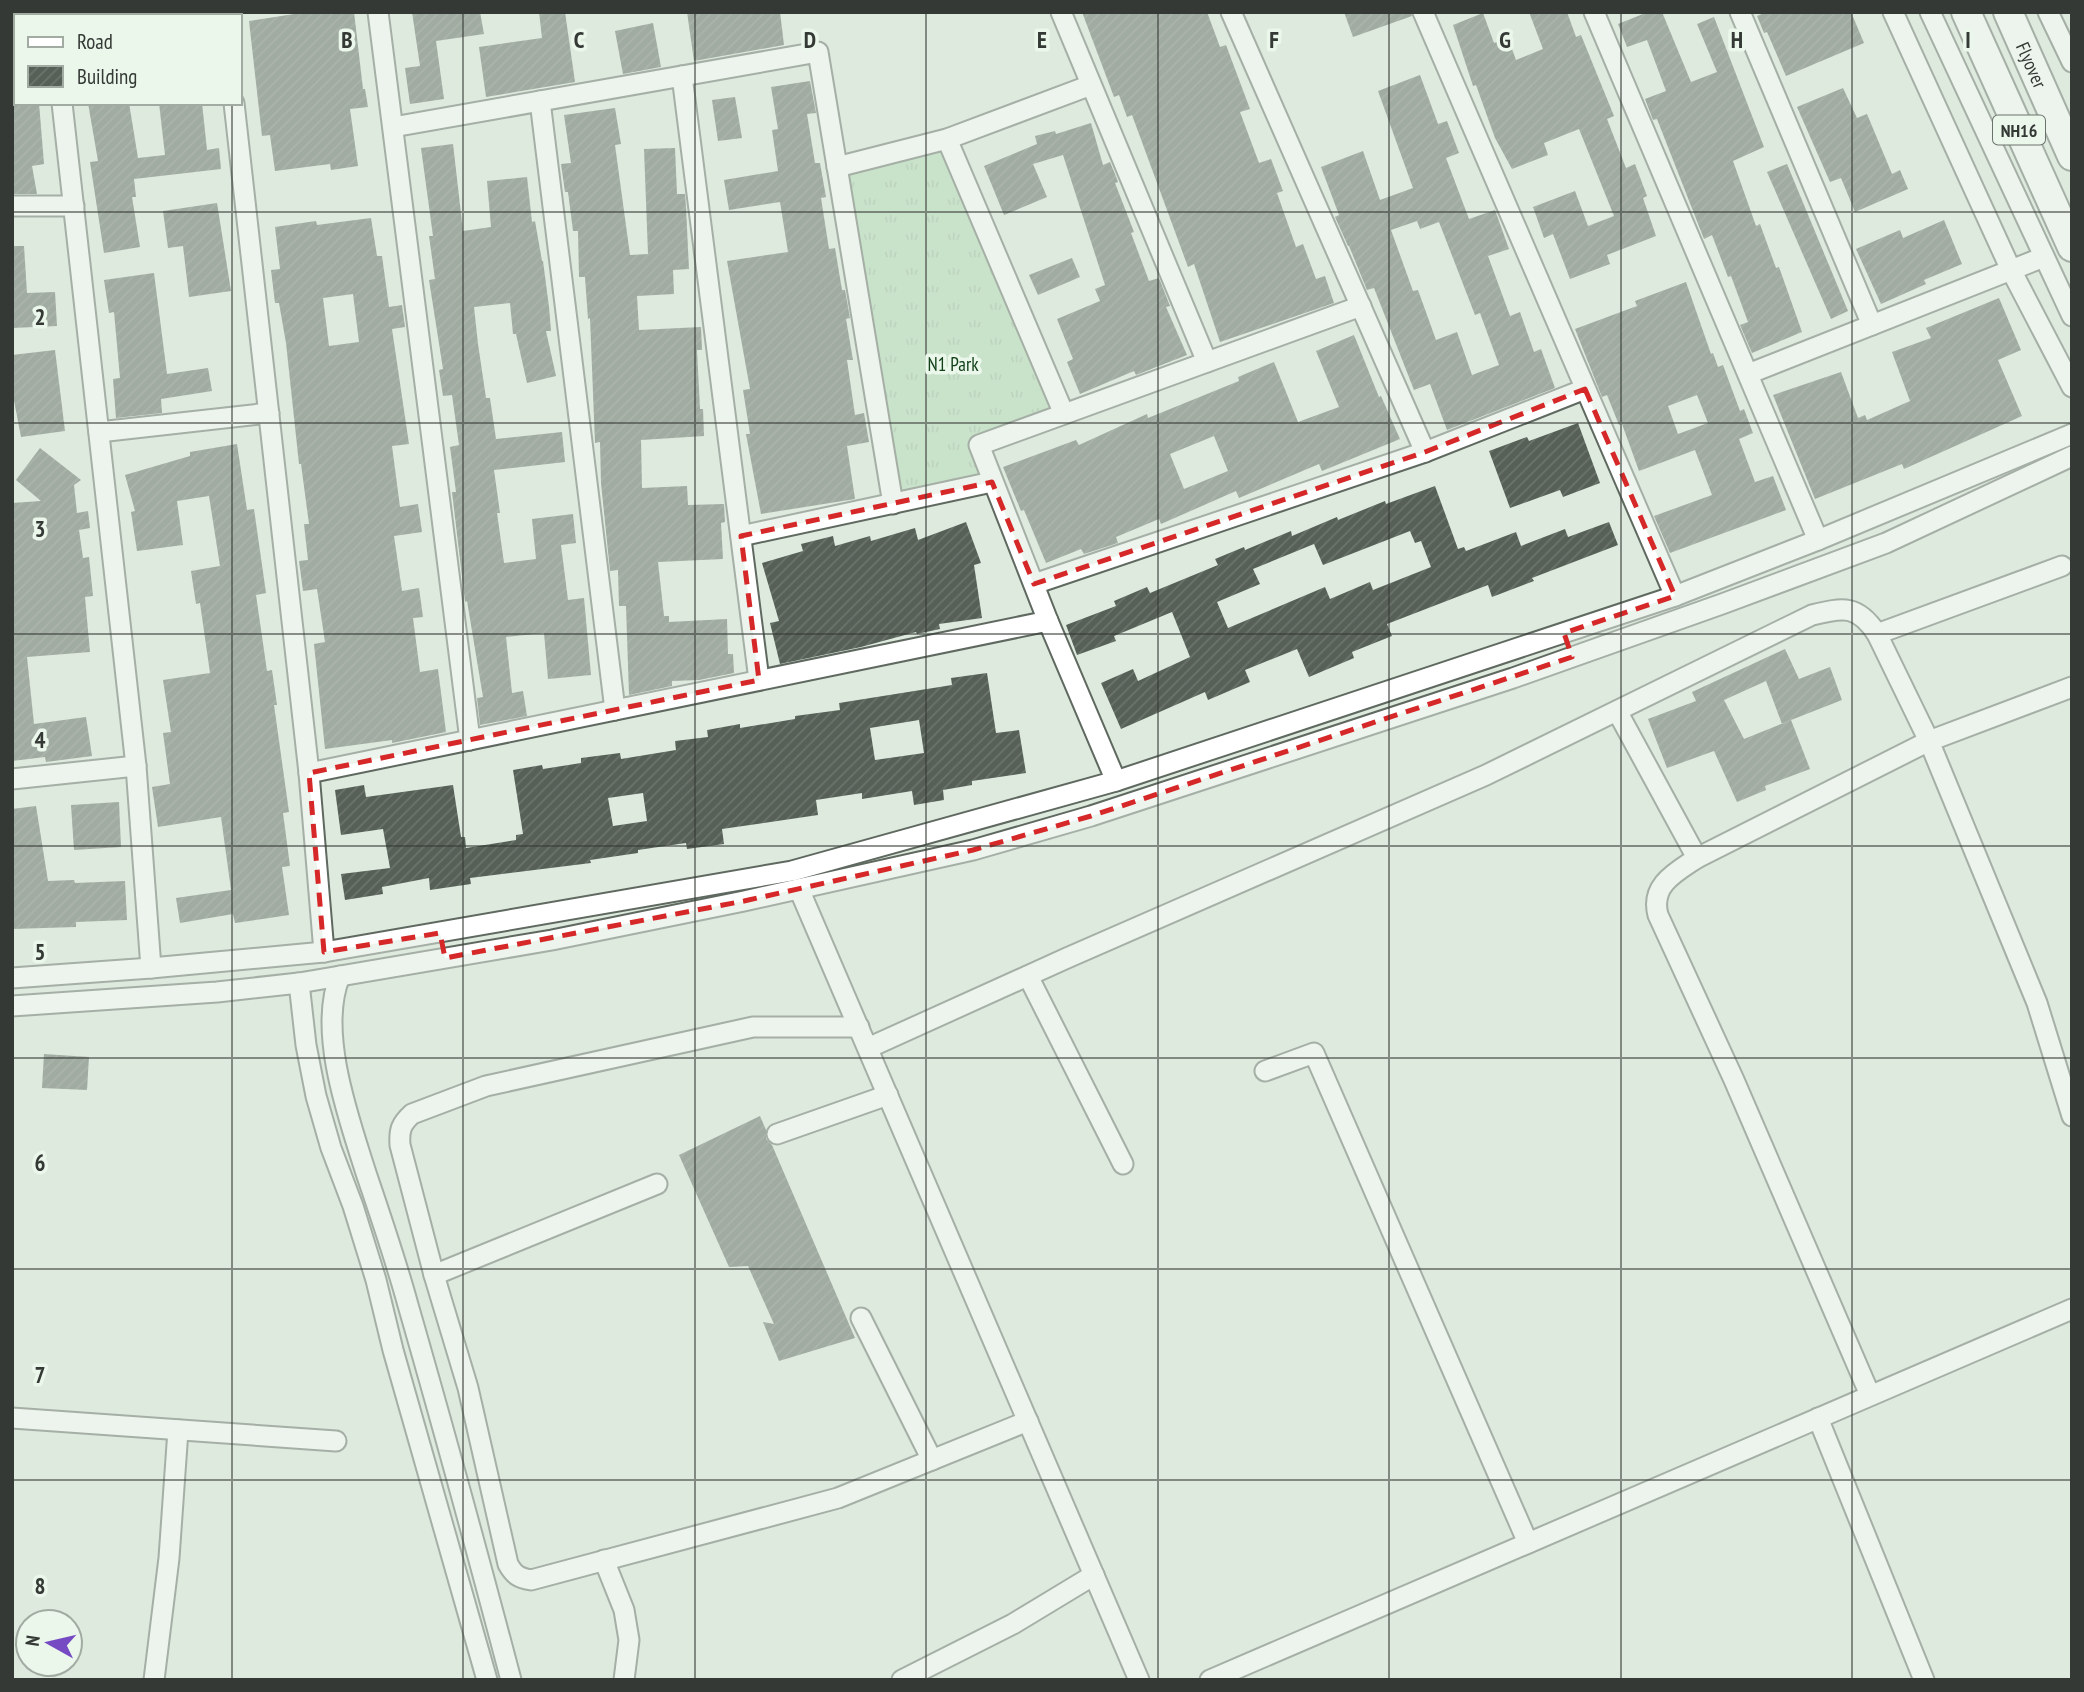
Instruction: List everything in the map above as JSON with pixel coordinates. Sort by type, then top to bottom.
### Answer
[{"type":"highway","name":"Flyover","points":[[1966,12],[2072,247]]},
{"type":"highway","name":"Flyover","points":[[2008,12],[2072,156]]},
{"type":"street","points":[[378,12],[470,740]]},
{"type":"street","points":[[1061,12],[1207,362]]},
{"type":"street","points":[[1231,12],[1425,452]]},
{"type":"street","points":[[1423,12],[1675,596]]},
{"type":"street","points":[[1594,12],[1818,540]]},
{"type":"street","points":[[1740,12],[1872,325]]},
{"type":"street","points":[[1893,12],[2011,270],[2072,387]]},
{"type":"street","points":[[1930,12],[2044,257],[2067,300],[2072,316]]},
{"type":"street","points":[[2048,12],[2072,62]]},
{"type":"street","points":[[393,127],[818,52],[892,503]]},
{"type":"street","points":[[682,76],[759,680]]},
{"type":"street","points":[[837,167],[947,139],[1091,85]]},
{"type":"street","points":[[540,101],[615,710]]},
{"type":"street","points":[[62,105],[135,765],[151,968]]},
{"type":"street","points":[[234,105],[309,773],[324,952]]},
{"type":"street","points":[[947,139],[1064,414]]},
{"type":"street","points":[[12,206],[74,206]]},
{"type":"street","points":[[1748,374],[2044,257]]},
{"type":"street","points":[[1116,781],[1048,621],[979,445],[1361,306]]},
{"type":"street","points":[[1034,584],[1425,452],[1586,389]]},
{"type":"street","points":[[99,432],[269,413]]},
{"type":"street","points":[[12,978],[324,952],[792,871],[1116,781],[1675,596],[1818,540],[2072,434]]},
{"type":"street","points":[[12,1006],[299,983],[552,940],[972,850],[1091,816],[1572,657],[1886,542],[2072,456]]},
{"type":"street","points":[[741,536],[992,482]]},
{"type":"street","points":[[1877,634],[2062,566]]},
{"type":"street","points":[[868,1048],[1486,775],[1812,615],[1835,610],[1854,611],[1866,618],[1877,634],[1929,741],[2036,1003],[2072,1116]]},
{"type":"street","points":[[309,773],[1048,621]]},
{"type":"street","points":[[1564,633],[1572,657]]},
{"type":"street","points":[[1870,1395],[1734,1080],[1658,915],[1656,901],[1665,879],[1697,859],[1929,741],[2072,687]]},
{"type":"street","points":[[1617,710],[1697,859]]},
{"type":"street","points":[[12,779],[135,765]]},
{"type":"street","points":[[799,889],[1139,1680]]},
{"type":"street","points":[[440,933],[445,958]]},
{"type":"street","points":[[106,971],[109,1000]]},
{"type":"street","points":[[340,976],[335,988],[332,1010],[337,1064],[346,1111],[408,1302],[511,1680]]},
{"type":"street","points":[[1028,976],[1123,1164]]},
{"type":"street","points":[[299,983],[306,1045],[316,1096],[376,1280],[393,1350],[487,1680]]},
{"type":"street","points":[[859,1027],[753,1027],[486,1086],[412,1114],[403,1122],[400,1145],[434,1275],[468,1388],[508,1564],[520,1578],[531,1580],[838,1499],[1028,1421]]},
{"type":"street","points":[[1265,1071],[1314,1053],[1528,1543]]},
{"type":"street","points":[[777,1134],[888,1095]]},
{"type":"street","points":[[434,1275],[657,1184]]},
{"type":"street","points":[[1210,1680],[2072,1309]]},
{"type":"street","points":[[861,1318],[932,1460]]},
{"type":"street","points":[[12,1418],[336,1441]]},
{"type":"street","points":[[1818,1418],[1924,1680]]},
{"type":"street","points":[[154,1680],[169,1558],[178,1430]]},
{"type":"street","points":[[604,1560],[624,1610],[629,1640],[624,1680]]},
{"type":"street","points":[[902,1680],[1013,1624],[1094,1575]]},
{"type":"highlighted area","points":[[1585,389],[1675,596],[1564,633],[1572,657],[1513,678],[1091,816],[973,850],[744,901],[445,958],[440,933],[324,952],[309,773],[759,680],[741,536],[992,482],[1034,584],[1425,452]]},
{"type":"green space","name":"N1 Park","points":[[947,139],[1064,414],[979,445],[992,482],[893,504],[837,167]]},
{"type":"building","points":[[307,12],[354,12],[363,89],[368,107],[350,109],[358,166],[331,170],[330,164],[275,171],[270,135],[262,136],[249,21]]},
{"type":"building","points":[[412,12],[480,12],[484,34],[436,41],[444,99],[410,104],[405,68],[420,66]]},
{"type":"building","points":[[539,12],[565,12],[575,82],[486,97],[479,47],[542,38]]},
{"type":"building","points":[[687,12],[780,12],[784,45],[694,61]]},
{"type":"building","points":[[1082,12],[1207,12],[1220,47],[1226,45],[1250,109],[1240,112],[1259,163],[1271,159],[1283,191],[1277,193],[1296,247],[1303,244],[1316,279],[1325,276],[1334,303],[1220,342],[1194,264],[1188,267],[1132,115],[1127,117],[1119,95],[1114,97]]},
{"type":"building","points":[[1344,12],[1411,12],[1412,16],[1353,37]]},
{"type":"building","points":[[1529,12],[1567,12],[1576,37],[1581,35],[1614,116],[1607,119],[1626,168],[1635,164],[1647,196],[1643,198],[1656,236],[1607,255],[1610,264],[1570,279],[1553,234],[1544,238],[1533,207],[1575,191],[1588,226],[1614,216],[1579,129],[1544,143],[1548,155],[1512,169],[1495,138],[1476,85],[1473,86],[1453,25],[1483,13],[1494,43],[1508,38],[1516,60],[1543,49]]},
{"type":"building","points":[[1648,12],[1662,12],[1691,82],[1717,72],[1697,24],[1714,17],[1764,147],[1733,161],[1756,226],[1760,224],[1776,268],[1779,267],[1802,332],[1752,353],[1740,325],[1748,322],[1731,276],[1728,277],[1712,235],[1704,239],[1657,119],[1653,120],[1645,99],[1666,91],[1647,40],[1627,47],[1618,24]]},
{"type":"building","points":[[1766,12],[1851,12],[1864,43],[1786,76],[1757,16]]},
{"type":"building","points":[[653,23],[661,67],[623,74],[615,31]]},
{"type":"building","points":[[1420,75],[1438,124],[1447,121],[1459,153],[1446,158],[1469,219],[1495,210],[1509,249],[1488,256],[1510,316],[1520,312],[1534,352],[1541,349],[1555,388],[1447,430],[1430,384],[1414,390],[1374,288],[1367,290],[1335,217],[1339,215],[1321,167],[1363,151],[1380,200],[1413,188],[1378,91]],"holes":[[[1417,221],[1420,229],[1439,222],[1475,315],[1480,313],[1499,365],[1472,375],[1457,332],[1436,340],[1418,290],[1413,291],[1391,230]]]},
{"type":"building","points":[[810,81],[816,113],[807,114],[815,163],[820,163],[826,197],[821,198],[829,249],[835,248],[850,318],[846,319],[853,360],[847,360],[855,415],[864,413],[869,442],[847,446],[855,499],[761,514],[746,434],[750,434],[743,390],[750,389],[727,261],[788,252],[780,202],[729,210],[724,180],[778,171],[772,130],[778,129],[771,87]]},
{"type":"building","points":[[1843,88],[1857,118],[1867,114],[1892,174],[1900,170],[1908,189],[1855,212],[1841,178],[1830,182],[1797,107]]},
{"type":"building","points":[[735,97],[742,138],[718,141],[712,100]]},
{"type":"building","points":[[12,103],[39,105],[44,164],[32,166],[37,194],[12,194]]},
{"type":"building","points":[[88,105],[129,105],[138,158],[165,155],[159,105],[202,105],[207,150],[219,148],[221,169],[134,179],[136,197],[132,197],[140,247],[104,253],[90,162],[98,161]]},
{"type":"building","points":[[615,108],[621,144],[615,145],[630,255],[648,254],[644,149],[675,148],[677,194],[685,194],[689,269],[673,270],[674,294],[637,296],[639,330],[701,327],[702,350],[697,350],[704,436],[641,440],[642,488],[687,486],[688,505],[724,504],[725,522],[721,523],[723,559],[658,562],[664,616],[669,616],[669,622],[727,619],[728,654],[733,654],[734,673],[699,680],[672,681],[672,686],[629,695],[626,606],[619,606],[618,570],[610,571],[601,483],[600,442],[595,443],[590,318],[588,319],[585,277],[579,277],[578,231],[573,231],[561,164],[571,163],[564,115]]},
{"type":"building","points":[[1091,123],[1103,165],[1110,162],[1118,182],[1115,183],[1149,281],[1159,278],[1170,306],[1166,307],[1187,355],[1136,375],[1134,371],[1080,394],[1067,362],[1073,359],[1057,319],[1100,301],[1095,289],[1105,285],[1063,155],[1033,164],[1047,197],[1004,215],[984,166],[1037,144],[1035,136],[1055,131],[1056,134]]},
{"type":"building","points":[[453,144],[463,231],[491,227],[487,181],[527,177],[532,222],[535,221],[543,261],[551,331],[546,331],[556,376],[527,383],[516,334],[513,334],[510,303],[474,307],[478,344],[486,398],[490,398],[496,439],[562,432],[565,462],[494,470],[500,513],[497,513],[504,563],[536,559],[532,519],[573,514],[576,543],[561,545],[568,600],[584,598],[591,675],[548,679],[544,633],[506,637],[512,693],[523,691],[527,716],[480,725],[477,698],[483,697],[467,601],[465,602],[452,492],[456,492],[450,447],[459,445],[452,395],[443,396],[439,370],[443,369],[429,280],[435,279],[429,236],[433,236],[421,148]]},
{"type":"building","points":[[1787,164],[1848,311],[1831,319],[1767,172]]},
{"type":"building","points":[[217,203],[231,291],[189,297],[183,246],[168,248],[163,211]]},
{"type":"building","points":[[371,218],[377,256],[382,256],[389,307],[402,305],[405,327],[392,329],[409,444],[392,446],[400,507],[418,504],[422,532],[394,536],[402,591],[419,588],[423,617],[413,618],[420,672],[438,669],[446,732],[392,743],[392,740],[325,749],[314,644],[325,642],[317,589],[303,591],[299,561],[308,560],[304,524],[309,524],[299,464],[286,343],[279,303],[275,303],[271,270],[280,269],[275,227],[316,221],[317,225]],"holes":[[[353,294],[359,342],[329,346],[323,298]]]},
{"type":"building","points":[[1944,220],[1962,264],[1924,280],[1926,284],[1881,304],[1856,249],[1900,230],[1903,238]]},
{"type":"building","points":[[12,246],[24,246],[27,293],[55,292],[57,326],[12,328]]},
{"type":"building","points":[[1072,258],[1080,277],[1038,295],[1029,275]]},
{"type":"building","points":[[154,273],[167,374],[208,368],[212,391],[161,399],[162,413],[116,418],[113,379],[120,378],[114,312],[109,313],[104,280]]},
{"type":"building","points":[[1686,282],[1711,354],[1713,353],[1718,367],[1723,365],[1740,411],[1744,409],[1753,433],[1739,439],[1755,482],[1773,476],[1786,510],[1670,553],[1654,516],[1712,495],[1695,450],[1639,471],[1622,424],[1619,425],[1607,395],[1602,397],[1575,329],[1637,306],[1635,301]],"holes":[[[1697,395],[1708,423],[1678,434],[1668,406]]]},
{"type":"building","points":[[1999,298],[2021,350],[1998,360],[2022,416],[1904,469],[1902,464],[1815,499],[1773,395],[1841,372],[1858,418],[1865,415],[1867,420],[1910,401],[1892,352],[1931,338],[1926,328]]},
{"type":"building","points":[[1354,335],[1379,397],[1381,396],[1400,439],[1322,471],[1319,464],[1239,498],[1236,491],[1161,524],[1159,519],[1116,537],[1118,543],[1084,554],[1081,549],[1046,563],[1003,467],[1076,440],[1079,445],[1147,414],[1148,418],[1239,381],[1238,377],[1274,362],[1298,422],[1339,407],[1316,351]],"holes":[[[1214,436],[1228,471],[1184,489],[1170,454]]]},
{"type":"building","points":[[55,350],[65,431],[21,437],[12,390],[12,355]]},
{"type":"building","points":[[1578,423],[1600,483],[1563,497],[1560,490],[1510,508],[1489,451],[1527,437],[1529,441]]},
{"type":"building","points":[[237,444],[247,510],[254,509],[266,593],[256,595],[267,671],[272,670],[277,705],[274,705],[289,812],[283,813],[290,866],[282,867],[289,915],[235,923],[233,914],[180,923],[176,898],[231,890],[221,817],[158,827],[152,787],[170,784],[163,733],[171,732],[163,680],[210,673],[200,603],[196,604],[191,571],[220,566],[209,496],[177,501],[183,545],[137,551],[131,512],[135,511],[125,475],[190,456],[190,452]]},
{"type":"building","points":[[40,448],[81,480],[74,485],[77,513],[88,511],[90,528],[79,530],[83,558],[89,557],[93,596],[85,597],[90,652],[27,657],[34,724],[86,717],[92,756],[46,762],[45,757],[12,761],[12,503],[41,501],[16,480]]},
{"type":"building","points":[[1435,486],[1458,549],[1464,547],[1466,551],[1516,532],[1521,546],[1565,529],[1568,537],[1609,522],[1618,545],[1532,578],[1534,581],[1492,597],[1488,585],[1387,624],[1392,636],[1352,652],[1354,658],[1309,677],[1297,649],[1245,670],[1250,682],[1208,700],[1205,692],[1121,729],[1101,683],[1133,669],[1138,681],[1190,657],[1172,612],[1114,636],[1116,641],[1077,655],[1066,625],[1116,606],[1114,601],[1147,587],[1150,593],[1218,565],[1215,559],[1244,547],[1245,550],[1291,531],[1292,536],[1337,517],[1338,520],[1385,501],[1386,504]],"holes":[[[1410,531],[1415,543],[1421,541],[1431,567],[1373,590],[1370,582],[1330,599],[1325,587],[1228,628],[1217,602],[1260,584],[1253,569],[1314,544],[1323,565]]]},
{"type":"building","points":[[966,522],[981,563],[974,565],[982,618],[939,624],[940,629],[917,634],[916,632],[780,664],[770,623],[779,621],[762,563],[803,551],[801,544],[833,536],[835,546],[870,536],[871,541],[915,528],[918,540]]},
{"type":"building","points":[[1785,649],[1799,679],[1830,667],[1842,700],[1791,720],[1810,769],[1765,786],[1766,790],[1737,802],[1714,751],[1667,768],[1648,719],[1696,701],[1692,692]],"holes":[[[1766,681],[1782,724],[1744,739],[1724,700]]]},
{"type":"building","points":[[987,673],[996,733],[1019,730],[1026,773],[972,781],[972,785],[943,790],[944,800],[914,805],[912,791],[862,799],[862,793],[816,800],[818,815],[722,829],[724,844],[687,849],[686,843],[638,850],[638,853],[590,860],[591,863],[470,878],[471,884],[430,890],[429,878],[382,887],[383,894],[345,900],[341,874],[390,868],[383,829],[341,835],[335,790],[364,785],[366,797],[453,785],[461,837],[465,837],[466,848],[516,840],[516,835],[523,834],[513,770],[581,763],[581,758],[620,753],[621,759],[676,750],[675,741],[708,737],[707,730],[740,724],[740,728],[840,710],[839,703],[952,685],[951,678]],"holes":[[[919,720],[924,753],[875,760],[870,728]],[[643,793],[647,821],[613,826],[608,798]]]},
{"type":"building","points":[[119,802],[121,847],[74,850],[71,805]]},
{"type":"building","points":[[36,806],[48,881],[125,881],[127,920],[76,922],[76,927],[12,929],[12,809]]},
{"type":"building","points":[[44,1054],[89,1057],[87,1090],[42,1088]]},
{"type":"building","points":[[760,1116],[766,1130],[766,1139],[772,1145],[855,1338],[779,1361],[763,1322],[774,1324],[748,1266],[729,1267],[679,1155]]}]
